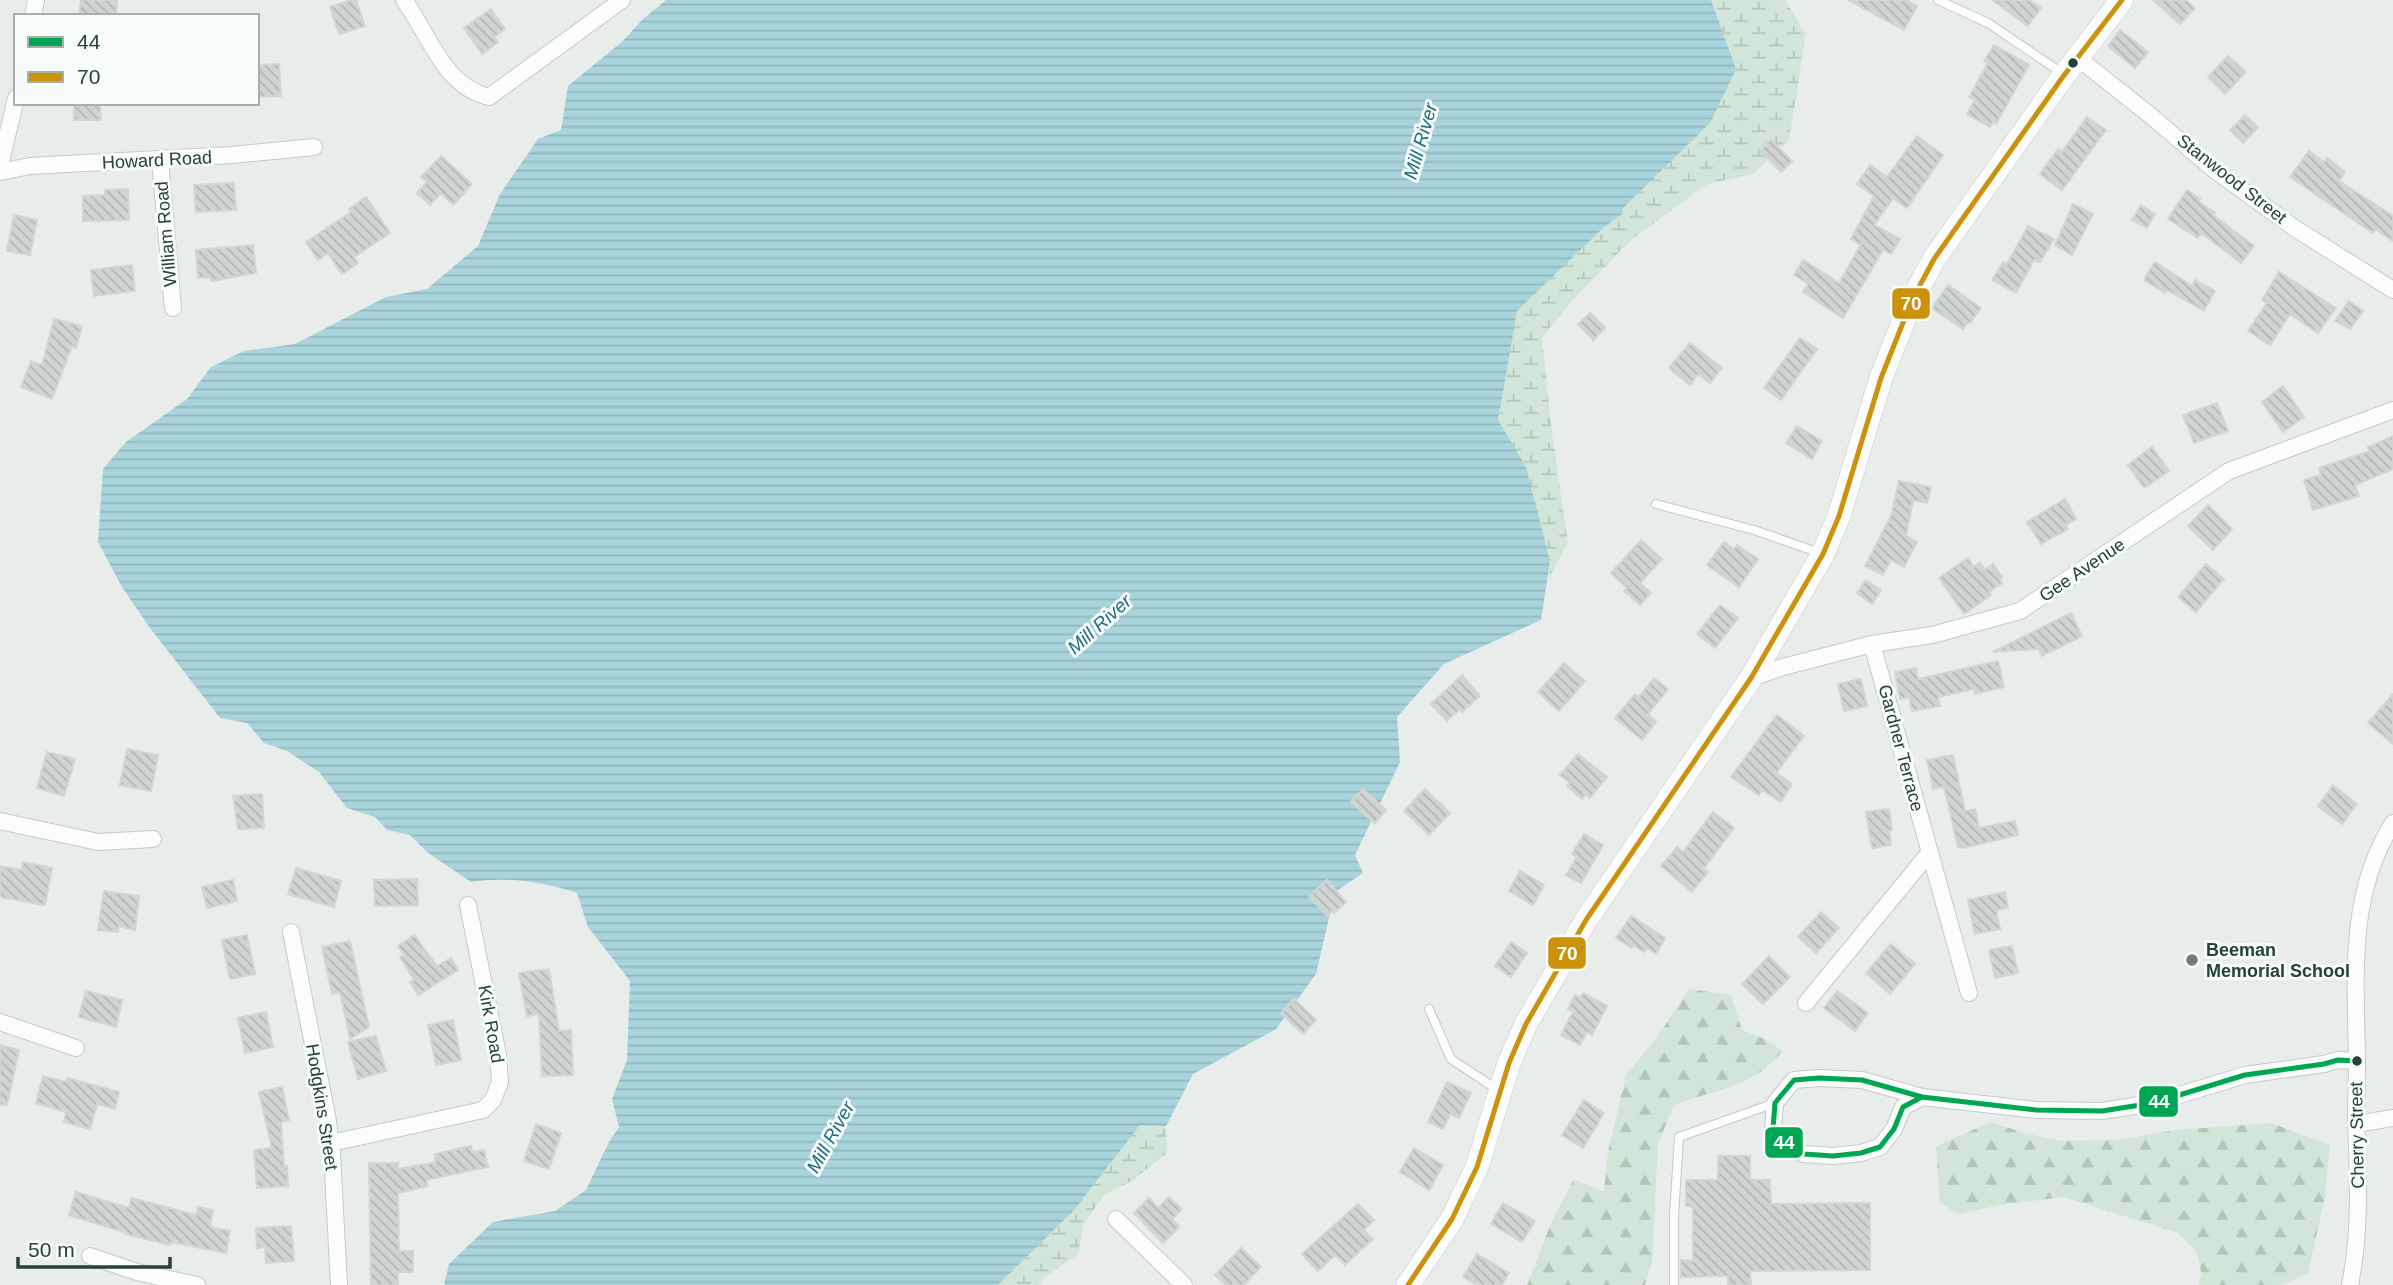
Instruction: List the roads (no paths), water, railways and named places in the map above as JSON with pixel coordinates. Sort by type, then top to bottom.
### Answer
[{"type":"main road","points":[[1408,1285],[1452,1219],[1477,1167],[1509,1063],[1526,1024],[1586,920],[1751,678],[1823,554],[1839,516],[1881,378],[1912,300],[1934,259],[2071,66],[2122,0]]},
{"type":"street","points":[[404,0],[446,68],[476,94],[489,97],[622,0]]},
{"type":"street","name":"Stanwood Street","points":[[2071,66],[2296,229],[2393,290]]},
{"type":"street","points":[[0,166],[14,105]]},
{"type":"street","name":"Howard Road","points":[[0,172],[30,166],[160,160],[314,147]]},
{"type":"street","name":"William Road","points":[[160,160],[173,308]]},
{"type":"street","name":"Gee Avenue","points":[[1751,678],[1872,644],[1933,635],[2020,611],[2229,471],[2393,410]]},
{"type":"street","name":"Gardner Terrace","points":[[1872,644],[1969,993]]},
{"type":"street","points":[[0,821],[98,842],[153,839]]},
{"type":"street","name":"Cherry Street","points":[[2350,1285],[2359,1212],[2356,1124],[2357,936],[2371,866],[2393,823]]},
{"type":"street","points":[[1806,1003],[1930,852]]},
{"type":"street","name":"Kirk Road","points":[[331,1143],[483,1110],[493,1100],[500,1082],[498,1055],[468,905]]},
{"type":"street","name":"Hodgkins Street","points":[[290,932],[331,1143],[338,1285]]},
{"type":"street","points":[[0,1022],[76,1048]]},
{"type":"street","points":[[1922,1097],[1903,1107],[1894,1129],[1880,1147],[1861,1153],[1832,1156],[1804,1154],[1788,1148],[1773,1129],[1775,1103],[1794,1080],[1861,1080],[1922,1097],[2036,1110],[2102,1111],[2153,1103],[2245,1075],[2324,1064],[2338,1059],[2357,1062]]},
{"type":"street","points":[[2356,1124],[2393,1118]]},
{"type":"street","points":[[1116,1219],[1184,1285]]},
{"type":"street","points":[[90,1256],[137,1272],[197,1285]]},
{"type":"lane","points":[[1938,0],[2071,66]]},
{"type":"lane","points":[[1656,504],[1754,530],[1823,554]]},
{"type":"lane","points":[[1429,1009],[1451,1059],[1500,1092]]},
{"type":"lane","points":[[1674,1285],[1674,1216],[1679,1137],[1775,1103]]},
{"type":"water","name":"Mill River","points":[[666,0],[1711,0],[1736,69],[1710,123],[1623,208],[1622,214],[1604,227],[1517,311],[1498,420],[1526,467],[1550,561],[1541,620],[1444,664],[1397,717],[1400,762],[1355,855],[1363,873],[1335,892],[1316,974],[1276,1029],[1193,1074],[1166,1126],[1140,1125],[1074,1210],[998,1285],[444,1285],[449,1264],[493,1222],[555,1211],[586,1190],[619,1127],[612,1099],[627,1060],[630,981],[588,927],[577,893],[525,881],[471,882],[427,852],[410,835],[387,830],[375,817],[347,808],[319,772],[287,751],[264,743],[247,723],[220,718],[150,628],[122,587],[98,542],[103,469],[126,442],[187,399],[211,367],[244,351],[295,344],[386,297],[427,289],[478,246],[500,194],[538,139],[561,130],[568,86],[623,41]]},
{"type":"place","name":"Beeman Memorial School","points":[[2192,960]]}]
